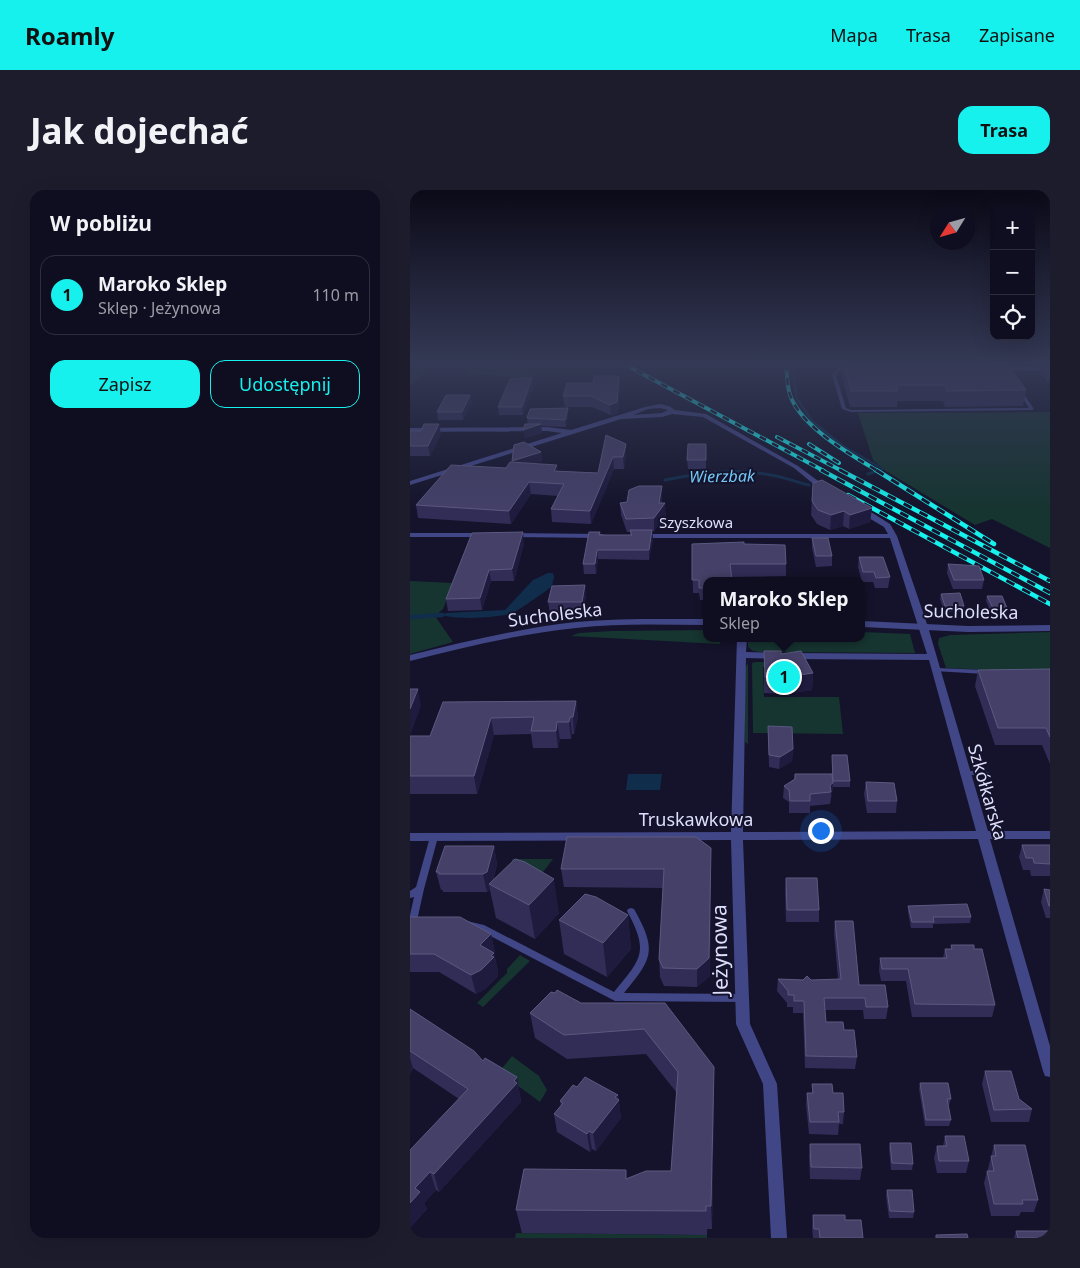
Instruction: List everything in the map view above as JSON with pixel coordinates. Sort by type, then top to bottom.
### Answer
[{"type":"street","points":[[410,483],[631,413]]},
{"type":"street","points":[[679,413],[704,416],[735,432],[796,467],[817,485],[834,494]]},
{"type":"street","points":[[410,430],[547,429],[570,433]]},
{"type":"street","name":"Szkółkarska","points":[[851,504],[887,526],[893,536],[924,627],[1050,1071]]},
{"type":"street","points":[[410,535],[490,535]]},
{"type":"street","points":[[500,535],[607,536]]},
{"type":"street","name":"Szyszkowa","points":[[626,536],[893,536]]},
{"type":"street","name":"Sucholeska","points":[[410,658],[483,640],[551,628],[604,623],[703,622]]},
{"type":"street","name":"Sucholeska","points":[[865,624],[924,627],[1050,628]]},
{"type":"street","name":"Jeżynowa","points":[[742,642],[737,836],[741,998],[743,1024],[770,1084],[779,1238]]},
{"type":"street","points":[[741,655],[932,657]]},
{"type":"street","name":"Truskawkowa","points":[[410,837],[1050,835]]},
{"type":"lane","points":[[936,670],[991,673]]},
{"type":"lane","points":[[964,773],[985,773]]},
{"type":"lane","points":[[420,925],[412,926],[434,837]]},
{"type":"lane","points":[[410,895],[420,889]]},
{"type":"lane","points":[[615,997],[639,968],[646,954],[646,938],[631,911]]},
{"type":"lane","points":[[454,923],[481,927],[615,997],[741,998]]},
{"type":"green space","points":[[858,413],[1050,413],[1050,548],[992,519],[975,525],[886,471],[873,460]]},
{"type":"green space","points":[[410,581],[454,583],[443,609],[435,616],[453,642],[410,654]]},
{"type":"green space","points":[[703,630],[703,642],[720,642],[720,644],[571,636],[579,633]]},
{"type":"green space","points":[[865,632],[910,634],[915,653],[759,652],[753,651],[748,647],[748,642],[865,642]]},
{"type":"green space","points":[[1050,632],[1050,673],[946,668],[938,644],[939,638],[950,635]]},
{"type":"green space","points":[[767,662],[777,667],[763,667],[764,697],[839,697],[843,734],[753,733],[752,663]]},
{"type":"green space","points":[[748,663],[748,744],[745,742],[745,668]]},
{"type":"green space","points":[[512,859],[553,859],[536,881],[512,866]]},
{"type":"green space","points":[[520,955],[530,961],[483,1007],[477,1003],[507,973],[507,969]]},
{"type":"green space","points":[[512,1056],[539,1076],[547,1090],[540,1102],[499,1072]]},
{"type":"green space","points":[[516,1233],[707,1235],[707,1238],[515,1238]]},
{"type":"water","points":[[548,573],[553,573],[552,586],[513,613],[478,618],[457,618],[442,615],[446,613],[505,610],[533,580]]},
{"type":"water","points":[[628,774],[662,774],[660,790],[626,790]]},
{"type":"building","points":[[529,413],[567,413],[565,420],[527,418]]},
{"type":"building","points":[[424,424],[439,424],[428,446],[410,446],[410,431],[421,431]]},
{"type":"building","points":[[525,424],[541,424],[523,430]]},
{"type":"building","points":[[606,435],[626,444],[623,457],[613,457],[590,511],[551,509],[564,484],[529,482],[509,511],[416,505],[451,465],[506,468],[510,462],[557,465],[554,471],[598,473]]},
{"type":"building","points":[[524,442],[541,452],[512,461],[514,445]]},
{"type":"building","points":[[688,444],[706,444],[706,460],[687,460]]},
{"type":"building","points":[[822,480],[872,508],[850,515],[844,511],[831,515],[818,510],[812,501],[813,483]]},
{"type":"building","points":[[639,486],[662,486],[659,503],[665,503],[654,518],[626,519],[620,503],[627,502],[629,490]]},
{"type":"building","points":[[630,530],[652,530],[649,550],[597,550],[595,564],[583,564],[589,532],[600,532],[599,535],[632,535]]},
{"type":"building","points":[[523,532],[512,569],[489,570],[480,598],[446,599],[472,533]]},
{"type":"building","points":[[812,538],[828,538],[832,556],[816,556]]},
{"type":"building","points":[[744,542],[744,544],[785,545],[786,564],[730,564],[732,577],[703,577],[703,588],[699,588],[699,580],[692,580],[692,544]]},
{"type":"building","points":[[859,557],[883,557],[890,577],[876,578],[874,572],[863,572]]},
{"type":"building","points":[[948,564],[979,566],[984,580],[954,580]]},
{"type":"building","points":[[585,585],[582,602],[548,602],[552,586]]},
{"type":"building","points":[[960,593],[964,606],[945,606],[941,594]]},
{"type":"building","points":[[987,596],[1002,596],[1007,608],[993,608]]},
{"type":"building","points":[[764,651],[781,651],[781,654],[801,651],[813,673],[786,677],[765,677]]},
{"type":"building","points":[[1050,669],[1050,737],[1046,728],[998,728],[978,670]]},
{"type":"building","points":[[410,689],[418,689],[410,709]]},
{"type":"building","points":[[576,701],[573,717],[570,717],[569,722],[557,722],[556,731],[531,731],[534,717],[491,718],[474,776],[410,776],[410,736],[430,736],[443,702]]},
{"type":"building","points":[[768,726],[792,727],[793,749],[780,757],[769,755]]},
{"type":"building","points":[[832,755],[847,755],[850,781],[833,781]]},
{"type":"building","points":[[795,774],[832,774],[831,792],[810,794],[810,801],[790,801],[789,790],[784,786],[795,779]]},
{"type":"building","points":[[866,782],[894,783],[897,801],[868,801]]},
{"type":"building","points":[[567,837],[696,837],[711,848],[709,958],[697,969],[663,968],[659,959],[664,869],[561,869]]},
{"type":"building","points":[[1022,845],[1050,845],[1050,864],[1034,863],[1033,858],[1026,858]]},
{"type":"building","points":[[445,846],[494,846],[487,872],[483,874],[439,874],[439,872],[436,872]]},
{"type":"building","points":[[515,859],[525,862],[554,879],[529,905],[489,884]]},
{"type":"building","points":[[786,878],[817,878],[819,910],[787,910]]},
{"type":"building","points":[[1044,889],[1050,890],[1050,906],[1049,906]]},
{"type":"building","points":[[585,894],[596,897],[628,915],[603,943],[559,920]]},
{"type":"building","points":[[967,904],[971,917],[933,917],[934,922],[912,922],[908,906]]},
{"type":"building","points":[[410,917],[460,917],[491,934],[480,945],[494,953],[491,956],[494,957],[481,970],[471,975],[434,954],[410,954]]},
{"type":"building","points":[[835,921],[853,921],[859,985],[885,985],[888,1007],[866,1007],[865,998],[824,998],[826,1022],[843,1022],[844,1030],[854,1030],[857,1057],[806,1056],[804,1001],[794,1001],[794,995],[788,995],[788,991],[778,979],[803,980],[807,976],[811,980],[841,979]]},
{"type":"building","points":[[951,945],[974,945],[974,949],[982,949],[995,1005],[915,1004],[908,969],[882,969],[880,958],[947,958],[945,949],[952,949]]},
{"type":"building","points":[[557,990],[581,1003],[665,1003],[714,1067],[711,1206],[706,1206],[706,1211],[516,1210],[524,1169],[626,1170],[626,1179],[646,1171],[671,1171],[678,1072],[644,1029],[564,1035],[530,1013],[551,992],[555,993]]},
{"type":"building","points":[[410,1009],[474,1051],[483,1061],[485,1058],[517,1077],[514,1081],[517,1083],[434,1174],[430,1172],[415,1188],[420,1192],[410,1203],[410,1150],[468,1089],[410,1051]]},
{"type":"building","points":[[985,1071],[1011,1071],[1019,1099],[1032,1109],[994,1110]]},
{"type":"building","points":[[585,1077],[618,1095],[615,1097],[619,1100],[593,1133],[589,1131],[587,1134],[554,1114],[563,1103],[560,1101],[573,1085],[577,1087]]},
{"type":"building","points":[[920,1083],[948,1083],[951,1099],[947,1099],[951,1120],[926,1120]]},
{"type":"building","points":[[812,1084],[832,1084],[833,1093],[843,1093],[844,1112],[838,1112],[839,1122],[810,1122],[807,1093],[813,1093]]},
{"type":"building","points":[[945,1136],[964,1136],[969,1161],[939,1161],[937,1146],[947,1146]]},
{"type":"building","points":[[890,1143],[911,1143],[913,1164],[892,1163]]},
{"type":"building","points":[[810,1144],[860,1144],[862,1168],[811,1167]]},
{"type":"building","points":[[994,1145],[1025,1145],[1038,1200],[1022,1200],[1023,1204],[994,1204],[987,1171],[994,1171],[991,1156],[996,1156]]},
{"type":"building","points":[[887,1190],[912,1190],[914,1212],[890,1211]]},
{"type":"building","points":[[813,1215],[845,1215],[845,1220],[861,1220],[863,1238],[820,1238],[819,1229],[814,1229]]},
{"type":"building","points":[[1016,1231],[1050,1231],[1050,1238],[1018,1238]]},
{"type":"building","points":[[967,1234],[968,1238],[936,1238],[936,1235]]},
{"type":"waterway","name":"Wierzbak","points":[[807,413],[811,419]]},
{"type":"waterway","name":"Wierzbak","points":[[812,421],[843,446],[883,469],[881,470]]},
{"type":"waterway","name":"Wierzbak","points":[[665,480],[705,473],[745,472],[776,476],[809,485]]},
{"type":"waterway","name":"Wierzbak","points":[[868,474],[874,472]]},
{"type":"waterway","name":"Wierzbak","points":[[410,617],[442,615]]},
{"type":"railway","points":[[715,413],[824,471]]},
{"type":"railway","points":[[801,413],[813,427],[826,437],[878,471]]},
{"type":"railway","points":[[777,437],[842,471]]},
{"type":"railway","points":[[809,444],[839,463]]},
{"type":"railway","points":[[821,470],[1050,593]]},
{"type":"railway","points":[[840,470],[1050,581]]},
{"type":"railway","points":[[876,470],[994,544]]},
{"type":"railway","points":[[848,495],[1050,604]]},
{"type":"place","name":"Maroko Sklep","points":[[784,677]]}]
